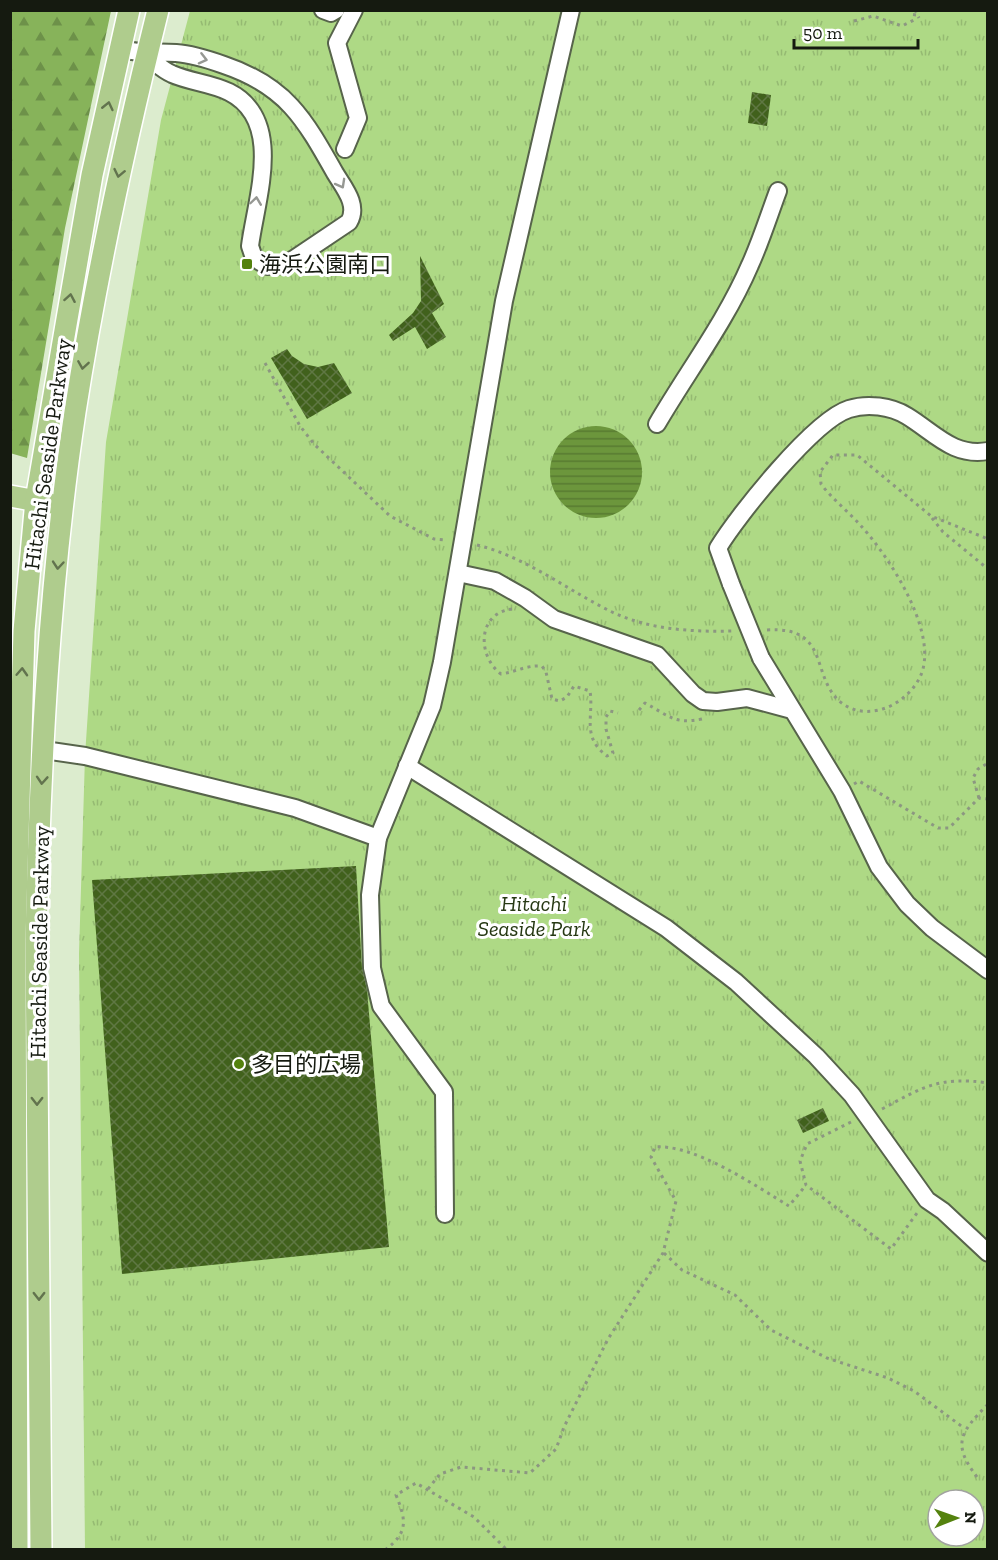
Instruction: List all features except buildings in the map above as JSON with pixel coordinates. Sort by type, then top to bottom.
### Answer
[{"type":"main road","name":"Hitachi Seaside Parkway","points":[[17,1550],[16,850],[24,631],[36,500],[92,175],[129,10]]},
{"type":"main road","name":"Hitachi Seaside Parkway","points":[[41,1550],[36,938],[44,750],[63,506],[90,323],[145,55],[158,10]]},
{"type":"main road","points":[[10,496],[63,506]]},
{"type":"street","points":[[324,10],[331,13],[336,10]]},
{"type":"street","points":[[345,149],[357,127],[358,118],[337,43],[354,10]]},
{"type":"street","points":[[445,1214],[444,1092],[381,1006],[372,968],[370,895],[378,837],[432,706],[464,542],[504,301],[571,10]]},
{"type":"street","points":[[122,49],[145,55],[177,53],[216,63],[258,78],[277,91],[295,109],[315,137],[351,201],[352,217],[349,222],[285,265],[267,266],[254,258],[250,246],[263,146],[257,120],[235,96],[171,73],[145,55]]},
{"type":"street","points":[[657,424],[732,302],[750,265],[778,191]]},
{"type":"street","points":[[987,451],[972,454],[954,450],[906,415],[891,409],[874,406],[850,408],[832,417],[802,445],[735,520],[718,548],[761,658],[843,791],[879,867],[907,904],[932,928],[987,970]]},
{"type":"street","points":[[458,573],[495,581],[525,598],[554,620],[657,655],[693,694],[703,700],[717,702],[747,698],[792,710]]},
{"type":"street","points":[[44,750],[85,756],[295,808],[378,837]]},
{"type":"street","points":[[407,766],[666,928],[736,982],[816,1056],[852,1095],[927,1200],[943,1211],[987,1253]]},
{"type":"path","points":[[854,21],[873,16],[902,26],[917,18],[916,10]]},
{"type":"path","points":[[265,363],[300,426],[314,444],[390,516],[434,539],[480,546],[536,568],[614,613],[671,629],[703,632],[746,631]]},
{"type":"path","points":[[757,631],[786,630],[803,637],[815,651],[828,684],[838,700],[856,710],[876,712],[898,702],[919,679],[924,659],[925,635],[884,554],[862,526],[828,494],[821,484],[820,472],[833,455],[857,454],[931,516],[943,532],[987,568]]},
{"type":"path","points":[[931,516],[987,539]]},
{"type":"path","points":[[535,607],[503,610],[490,620],[483,633],[484,651],[491,666],[501,674],[514,672],[528,665],[542,666],[546,672],[552,699],[560,701],[567,697],[574,686],[590,691],[588,719],[592,736],[598,750],[607,756],[613,753],[606,717],[610,711],[618,713]]},
{"type":"path","points":[[639,710],[645,703],[673,720],[688,722],[703,718],[717,702]]},
{"type":"path","points":[[979,798],[973,778],[978,770],[987,763]]},
{"type":"path","points":[[843,791],[860,781],[938,828],[949,828],[979,798]]},
{"type":"path","points":[[979,798],[987,799]]},
{"type":"path","points":[[875,1112],[929,1084],[948,1080],[987,1083]]},
{"type":"path","points":[[859,1119],[807,1144],[800,1161],[806,1185],[891,1249],[922,1207]]},
{"type":"path","points":[[428,1489],[441,1474],[461,1467],[530,1473],[549,1458],[561,1440],[564,1426],[608,1339],[663,1253],[676,1201],[651,1157],[655,1147],[669,1146],[701,1158],[789,1206],[806,1185]]},
{"type":"path","points":[[663,1253],[682,1270],[735,1295],[771,1330],[827,1358],[888,1378],[914,1390],[964,1428]]},
{"type":"path","points":[[976,1477],[963,1459],[964,1428],[987,1404]]},
{"type":"path","points":[[385,1550],[401,1535],[406,1518],[396,1495],[416,1483],[474,1516],[507,1550]]},
{"type":"green space","points":[[10,11],[111,11],[65,228],[27,458],[10,453]]},
{"type":"green space","name":"Hitachi Seaside Park","points":[[190,11],[987,11],[987,1549],[85,1550],[79,954],[85,756],[106,442],[161,120]]},
{"type":"shaded area","points":[[596,426],[614,430],[628,440],[638,454],[642,472],[638,490],[628,504],[614,514],[596,518],[578,514],[564,504],[554,490],[550,472],[554,454],[564,440],[578,430]]},
{"type":"place","name":"海浜公園南口","points":[[247,264]]},
{"type":"place","name":"多目的広場","points":[[239,1064]]}]
